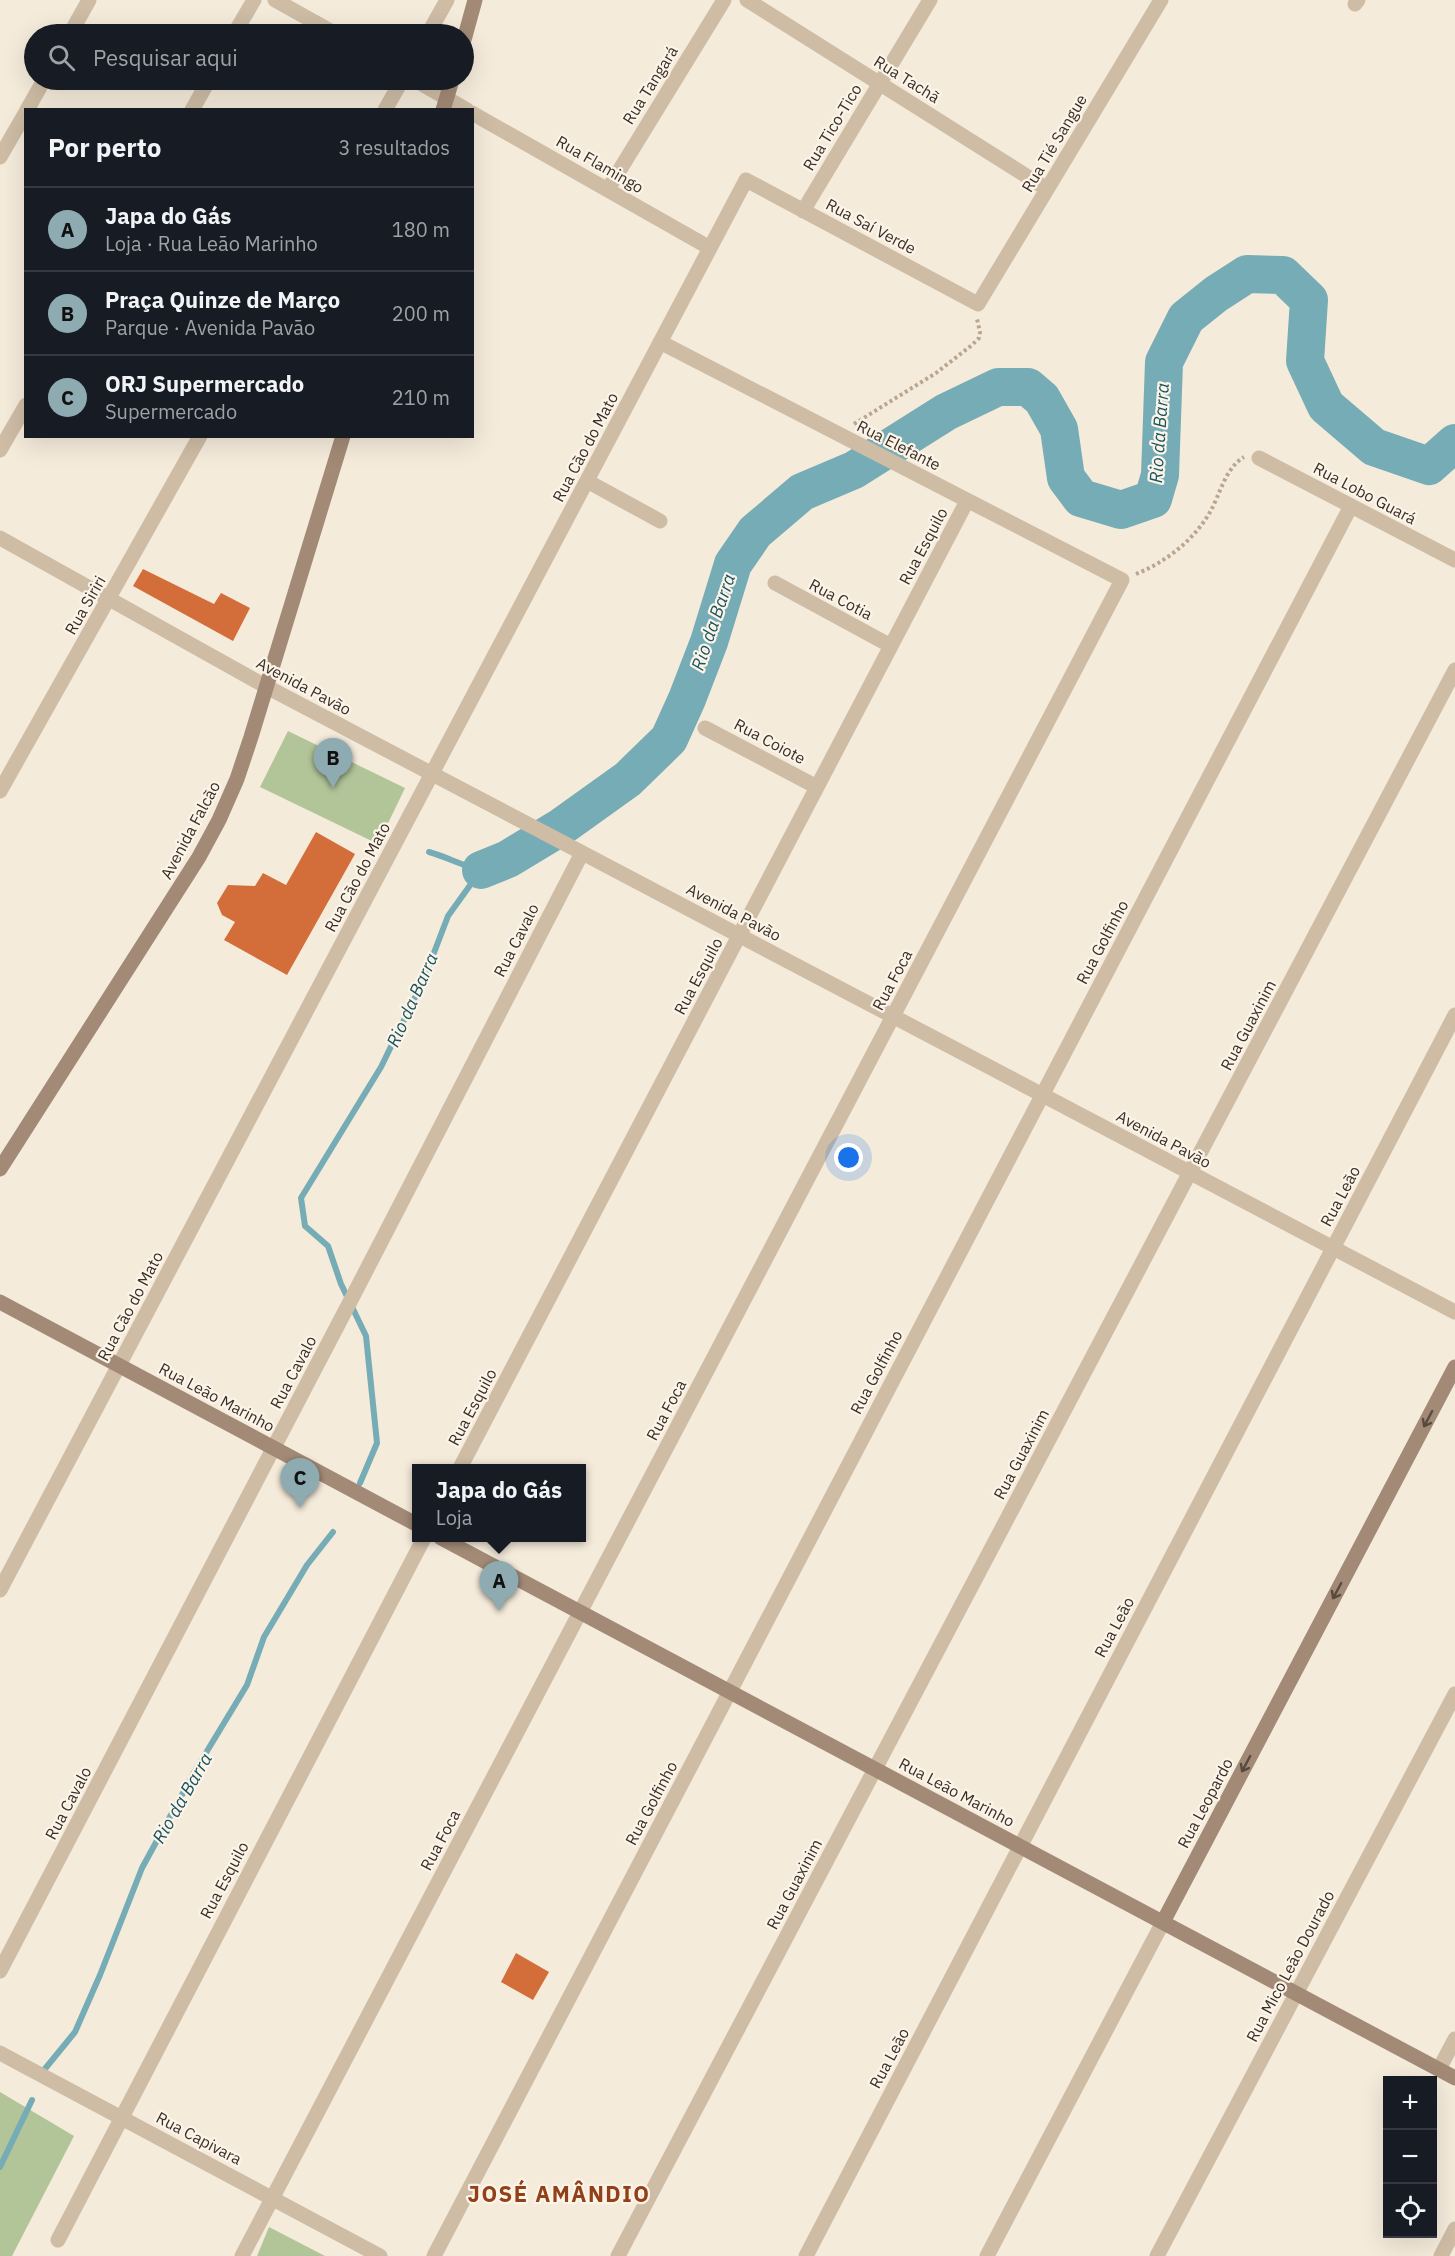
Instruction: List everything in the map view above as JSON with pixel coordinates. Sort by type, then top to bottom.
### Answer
[{"type":"street","points":[[76,24],[89,0]]},
{"type":"street","points":[[240,24],[254,0]]},
{"type":"street","points":[[275,0],[318,24]]},
{"type":"street","points":[[434,24],[447,0]]},
{"type":"street","points":[[468,24],[475,0]]},
{"type":"street","name":"Rua Tangará","points":[[608,189],[724,0]]},
{"type":"street","name":"Rua Tachã","points":[[747,0],[1047,189]]},
{"type":"street","name":"Rua Tico-Tico","points":[[803,211],[930,0]]},
{"type":"street","name":"Rua Tié Sangue","points":[[978,304],[1161,0]]},
{"type":"street","points":[[28,108],[38,90]]},
{"type":"street","points":[[193,108],[203,90]]},
{"type":"street","points":[[387,108],[397,90]]},
{"type":"street","points":[[428,90],[444,103],[460,108]]},
{"type":"street","name":"Rua Flamingo","points":[[474,113],[710,248]]},
{"type":"street","points":[[0,157],[24,115]]},
{"type":"street","name":"Rua Saí Verde","points":[[746,180],[978,304]]},
{"type":"street","name":"Rua Cão do Mato","points":[[0,1590],[746,180]]},
{"type":"street","name":"Rua Elefante","points":[[660,342],[1122,580]]},
{"type":"street","points":[[0,450],[24,408]]},
{"type":"street","name":"Rua Siriri","points":[[0,791],[199,438]]},
{"type":"street","name":"Avenida Falcão","points":[[0,1169],[199,857],[219,820],[237,779],[267,687],[342,438]]},
{"type":"street","name":"Rua Lobo Guará","points":[[1259,458],[1455,560]]},
{"type":"street","points":[[587,481],[660,520]]},
{"type":"street","name":"Rua Esquilo","points":[[462,1464],[968,501]]},
{"type":"street","name":"Rua Golfinho","points":[[434,2256],[1351,506]]},
{"type":"street","name":"Avenida Pavão","points":[[0,538],[267,687],[1455,1312]]},
{"type":"street","name":"Rua Foca","points":[[242,2256],[1122,580]]},
{"type":"street","name":"Rua Cotia","points":[[775,583],[891,646]]},
{"type":"street","name":"Rua Guaxinim","points":[[618,2256],[1455,670]]},
{"type":"street","name":"Rua Coiote","points":[[705,728],[817,787]]},
{"type":"street","name":"Rua Cavalo","points":[[0,1971],[340,1322],[582,853]]},
{"type":"street","name":"Rua Leão","points":[[806,2256],[1455,1015]]},
{"type":"street","name":"Rua Leão Marinho","points":[[0,1302],[412,1521]]},
{"type":"street","name":"Rua Leopardo","points":[[987,2256],[1455,1367]]},
{"type":"street","name":"Rua Esquilo","points":[[58,2240],[120,2117],[422,1542]]},
{"type":"street","name":"Rua Leão Marinho","points":[[449,1542],[1455,2078]]},
{"type":"street","name":"Rua Mico Leão Dourado","points":[[1157,2256],[1455,1694]]},
{"type":"street","points":[[1439,2069],[1455,2039]]},
{"type":"street","name":"Rua Capivara","points":[[0,2053],[380,2256]]},
{"type":"street","points":[[1441,2256],[1455,2229]]},
{"type":"path","points":[[838,434],[936,373],[979,338],[978,304]]},
{"type":"path","points":[[1122,580],[1150,568],[1178,549],[1198,530],[1238,461],[1247,455],[1259,458]]},
{"type":"green space","points":[[288,731],[405,788],[378,844],[260,787]]},
{"type":"green space","points":[[0,2092],[74,2136],[12,2256],[0,2256]]},
{"type":"green space","points":[[269,2227],[325,2256],[257,2256]]},
{"type":"building","points":[[143,569],[214,604],[221,593],[250,608],[233,641],[133,586]]},
{"type":"building","points":[[316,832],[355,854],[287,975],[224,940],[235,922],[222,915],[217,903],[228,885],[255,886],[263,873],[286,885]]},
{"type":"building","points":[[516,1953],[549,1972],[533,2000],[501,1982]]},
{"type":"waterway","name":"Rio da Barra","points":[[481,870],[508,859],[561,827],[628,779],[669,739],[709,642],[733,564],[755,532],[802,492],[854,470],[946,412],[998,387],[1028,387],[1042,399],[1059,429],[1066,478],[1081,498],[1121,510],[1153,499],[1160,475],[1164,362],[1186,318],[1216,294],[1247,274],[1283,275],[1309,300],[1305,361],[1326,406],[1374,447],[1429,466],[1455,443]]},
{"type":"waterway","name":"Rio da Barra","points":[[360,1483],[377,1443],[366,1336],[341,1284],[328,1246],[305,1226],[301,1198],[381,1067],[424,979],[448,916],[481,870],[429,852]]},
{"type":"waterway","name":"Rio da Barra","points":[[44,2070],[75,2032],[142,1868],[195,1771],[247,1685],[264,1637],[307,1565],[333,1532]]},
{"type":"waterway","name":"Rio da Barra","points":[[0,2167],[32,2100]]},
{"type":"place","name":"Praça Quinze de Março","points":[[333,788]]},
{"type":"place","name":"ORJ Supermercado","points":[[300,1508]]},
{"type":"place","name":"Japa do Gás","points":[[499,1611]]},
{"type":"district","name":"JOSÉ AMÂNDIO","points":[[559,2193]]}]
